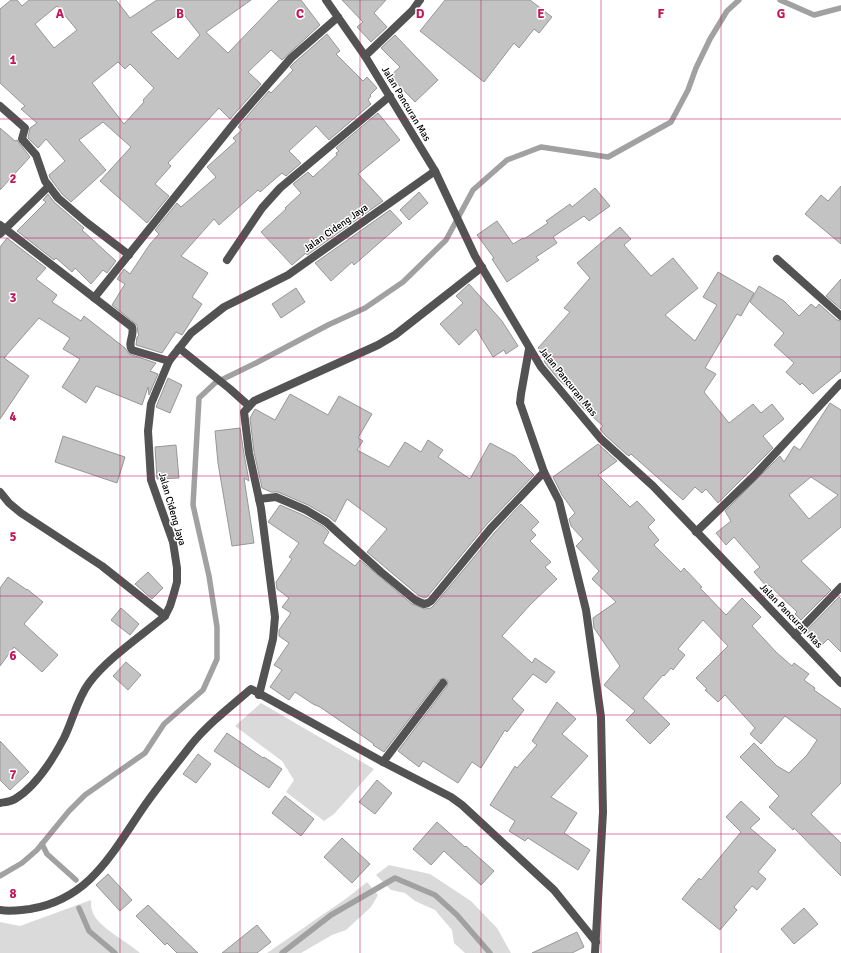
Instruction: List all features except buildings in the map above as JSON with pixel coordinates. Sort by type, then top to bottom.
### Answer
[{"type":"street","name":"Jalan Pancuran Mas","points":[[326,0],[365,56],[440,179],[467,240],[541,367],[602,439],[653,486],[841,683]]},
{"type":"street","points":[[365,56],[412,11],[420,0]]},
{"type":"street","points":[[94,298],[235,122],[278,72],[291,58],[338,17]]},
{"type":"street","points":[[227,260],[262,208],[280,188],[390,96]]},
{"type":"street","points":[[0,106],[25,128],[26,130],[22,137],[36,155],[42,174],[54,193],[65,205],[129,255]]},
{"type":"street","name":"Jalan Cideng Jaya","points":[[0,803],[10,802],[23,793],[44,770],[54,756],[64,737],[89,683],[100,670],[165,616],[170,606],[177,582],[177,568],[172,542],[151,480],[148,431],[150,404],[169,362],[191,332],[224,307],[288,275],[435,171]]},
{"type":"street","points":[[49,186],[2,229],[132,327],[133,335],[130,345],[132,350],[169,362]]},
{"type":"street","points":[[777,259],[841,316]]},
{"type":"street","points":[[259,695],[275,628],[275,617],[262,508],[249,453],[244,412],[254,401],[378,345],[395,335],[482,267]]},
{"type":"street","points":[[179,348],[203,366],[249,406]]},
{"type":"street","points":[[530,349],[520,403],[544,472],[558,501],[586,610],[601,717],[603,812],[596,953]]},
{"type":"street","points":[[696,532],[754,476],[841,383]]},
{"type":"street","points":[[259,499],[276,497],[306,510],[326,522],[381,572],[415,600],[424,604],[431,600],[491,528],[544,472]]},
{"type":"street","points":[[0,492],[9,503],[21,513],[102,566],[165,616]]},
{"type":"street","points":[[796,635],[841,586]]},
{"type":"street","points":[[383,762],[443,683]]},
{"type":"street","points":[[0,910],[11,911],[38,908],[52,903],[87,884],[112,855],[144,806],[192,744],[207,728],[251,690],[383,762],[451,797],[471,812],[554,890],[596,942]]},
{"type":"shaded area","points":[[261,703],[374,769],[334,814],[324,821],[286,792],[294,780],[282,761],[235,726]]},
{"type":"shaded area","points":[[389,865],[430,874],[471,901],[497,928],[511,953],[465,953],[454,943],[452,930],[435,910],[415,901],[405,893],[391,890],[376,875]]},
{"type":"shaded area","points":[[367,882],[378,895],[371,907],[346,930],[332,935],[301,953],[267,953],[347,898]]},
{"type":"shaded area","points":[[91,900],[92,911],[101,924],[140,953],[0,953],[0,922],[20,926]]},
{"type":"waterway","points":[[0,876],[22,863],[37,850],[69,811],[85,795],[145,753],[164,724],[203,690],[217,659],[217,627],[209,576],[193,505],[199,398],[215,383],[328,325],[365,308],[403,282],[446,240],[473,190],[507,160],[541,147],[608,157],[671,122],[688,90],[696,68],[710,39],[727,11],[739,0]]},
{"type":"waterway","points":[[780,0],[814,15],[841,8]]},
{"type":"waterway","points":[[42,844],[47,854],[76,880]]},
{"type":"waterway","points":[[282,953],[331,915],[395,878],[435,895],[457,915],[490,953]]},
{"type":"waterway","points":[[79,908],[89,931],[115,953]]}]
